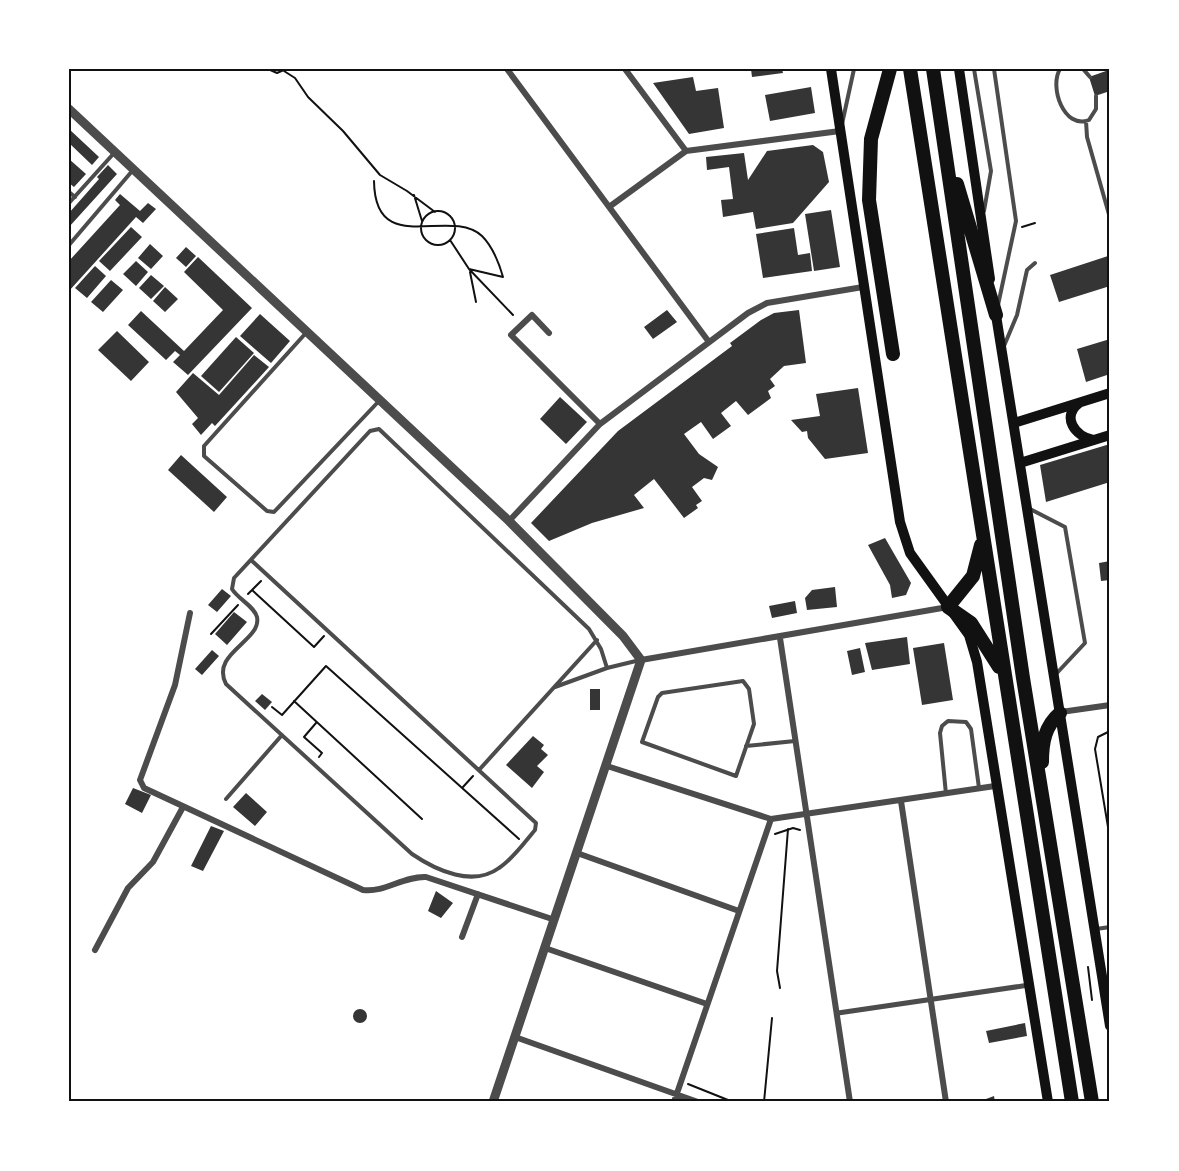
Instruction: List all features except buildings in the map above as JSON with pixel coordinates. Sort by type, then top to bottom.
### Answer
[{"type":"highway","points":[[890,69],[871,139],[868,176],[869,200],[893,354]]},
{"type":"highway","points":[[910,69],[1072,1102]]},
{"type":"highway","points":[[933,69],[1044,809],[1092,1102]]},
{"type":"highway","points":[[946,156],[973,232],[996,315]]},
{"type":"highway","points":[[982,529],[981,550],[973,576],[948,607],[971,623],[988,647],[1005,680]]},
{"type":"highway","points":[[1044,809],[1043,745],[1051,721],[1060,712]]},
{"type":"main road","points":[[831,69],[900,522],[910,553],[969,634],[976,662],[1048,1102]]},
{"type":"main road","points":[[959,69],[1110,1026]]},
{"type":"main road","points":[[1014,423],[1110,393]]},
{"type":"main road","points":[[1079,402],[1072,411],[1072,424],[1078,435],[1093,440]]},
{"type":"main road","points":[[1020,463],[1110,435]]},
{"type":"street","points":[[507,69],[710,342]]},
{"type":"street","points":[[625,69],[686,151]]},
{"type":"street","points":[[69,109],[509,521],[623,636],[641,660]]},
{"type":"street","points":[[609,207],[686,151],[840,131]]},
{"type":"street","points":[[509,521],[600,424],[748,313],[767,303],[863,287]]},
{"type":"street","points":[[549,333],[532,315],[511,335],[600,424]]},
{"type":"street","points":[[641,660],[780,638],[948,607]]},
{"type":"street","points":[[190,613],[175,685],[140,780],[144,788],[363,890],[374,891],[408,879],[426,877],[555,920]]},
{"type":"street","points":[[780,638],[850,1102]]},
{"type":"street","points":[[493,1102],[641,660]]},
{"type":"street","points":[[1060,712],[1110,705]]},
{"type":"street","points":[[607,766],[771,819],[806,816],[995,786]]},
{"type":"street","points":[[901,801],[946,1102]]},
{"type":"street","points":[[95,951],[128,888],[153,862],[183,807]]},
{"type":"street","points":[[674,1102],[771,819]]},
{"type":"street","points":[[577,853],[739,911]]},
{"type":"street","points":[[462,937],[478,894]]},
{"type":"street","points":[[545,948],[707,1004]]},
{"type":"street","points":[[838,1013],[1030,985]]},
{"type":"street","points":[[515,1037],[698,1102]]},
{"type":"lane","points":[[840,131],[854,69]]},
{"type":"lane","points":[[974,69],[991,171],[982,221]]},
{"type":"lane","points":[[994,69],[1016,221],[996,315]]},
{"type":"lane","points":[[1060,69],[1055,84],[1064,110],[1073,119],[1086,122]]},
{"type":"lane","points":[[1083,69],[1090,77]]},
{"type":"lane","points":[[1096,96],[1096,109],[1086,122],[1087,137],[1110,218]]},
{"type":"lane","points":[[69,203],[115,152]]},
{"type":"lane","points":[[69,245],[134,170]]},
{"type":"lane","points":[[69,192],[75,197]]},
{"type":"lane","points":[[1002,352],[1017,315],[1027,270],[1035,263]]},
{"type":"lane","points":[[307,332],[204,446],[204,456],[267,511],[274,512],[380,400]]},
{"type":"lane","points":[[251,560],[536,823],[535,830],[504,865],[486,875],[464,876],[438,868],[412,854],[226,684],[222,675],[227,660],[257,624],[254,611],[234,593],[231,585],[251,560],[370,431],[379,429],[588,629],[597,640],[607,668]]},
{"type":"lane","points":[[1027,507],[1065,527],[1073,573],[1085,643],[1056,675]]},
{"type":"lane","points":[[479,770],[597,640]]},
{"type":"lane","points":[[555,687],[607,668],[641,660]]},
{"type":"lane","points":[[743,681],[749,689],[754,724],[746,746],[736,776],[642,742],[658,697],[662,693],[743,681]]},
{"type":"lane","points":[[946,794],[940,733],[942,726],[948,721],[966,722],[972,729],[979,789]]},
{"type":"lane","points":[[226,799],[282,735]]},
{"type":"lane","points":[[746,746],[795,741]]},
{"type":"lane","points":[[1093,929],[1110,927]]},
{"type":"path","points":[[268,69],[277,73],[285,70],[295,78],[308,97],[343,131],[380,175],[414,195],[435,212],[448,215],[456,227]]},
{"type":"path","points":[[374,181],[376,202],[386,218],[404,226],[456,227],[481,235],[493,251],[503,277],[469,269]]},
{"type":"path","points":[[414,195],[423,222],[425,238],[433,244],[444,244],[450,240],[456,227]]},
{"type":"path","points":[[423,222],[435,212]]},
{"type":"path","points":[[450,240],[469,269],[513,315]]},
{"type":"path","points":[[469,269],[476,302]]},
{"type":"path","points":[[252,590],[314,647],[329,632]]},
{"type":"path","points":[[272,707],[282,715],[326,666],[523,843]]},
{"type":"path","points":[[294,702],[422,819]]},
{"type":"path","points":[[313,763],[322,753],[304,737],[317,722]]},
{"type":"path","points":[[1110,731],[1098,737],[1095,749],[1110,839]]},
{"type":"path","points":[[462,788],[479,770]]},
{"type":"path","points":[[780,988],[777,971],[788,829]]},
{"type":"path","points":[[1087,960],[1092,1000]]},
{"type":"path","points":[[765,1102],[772,1018]]}]
